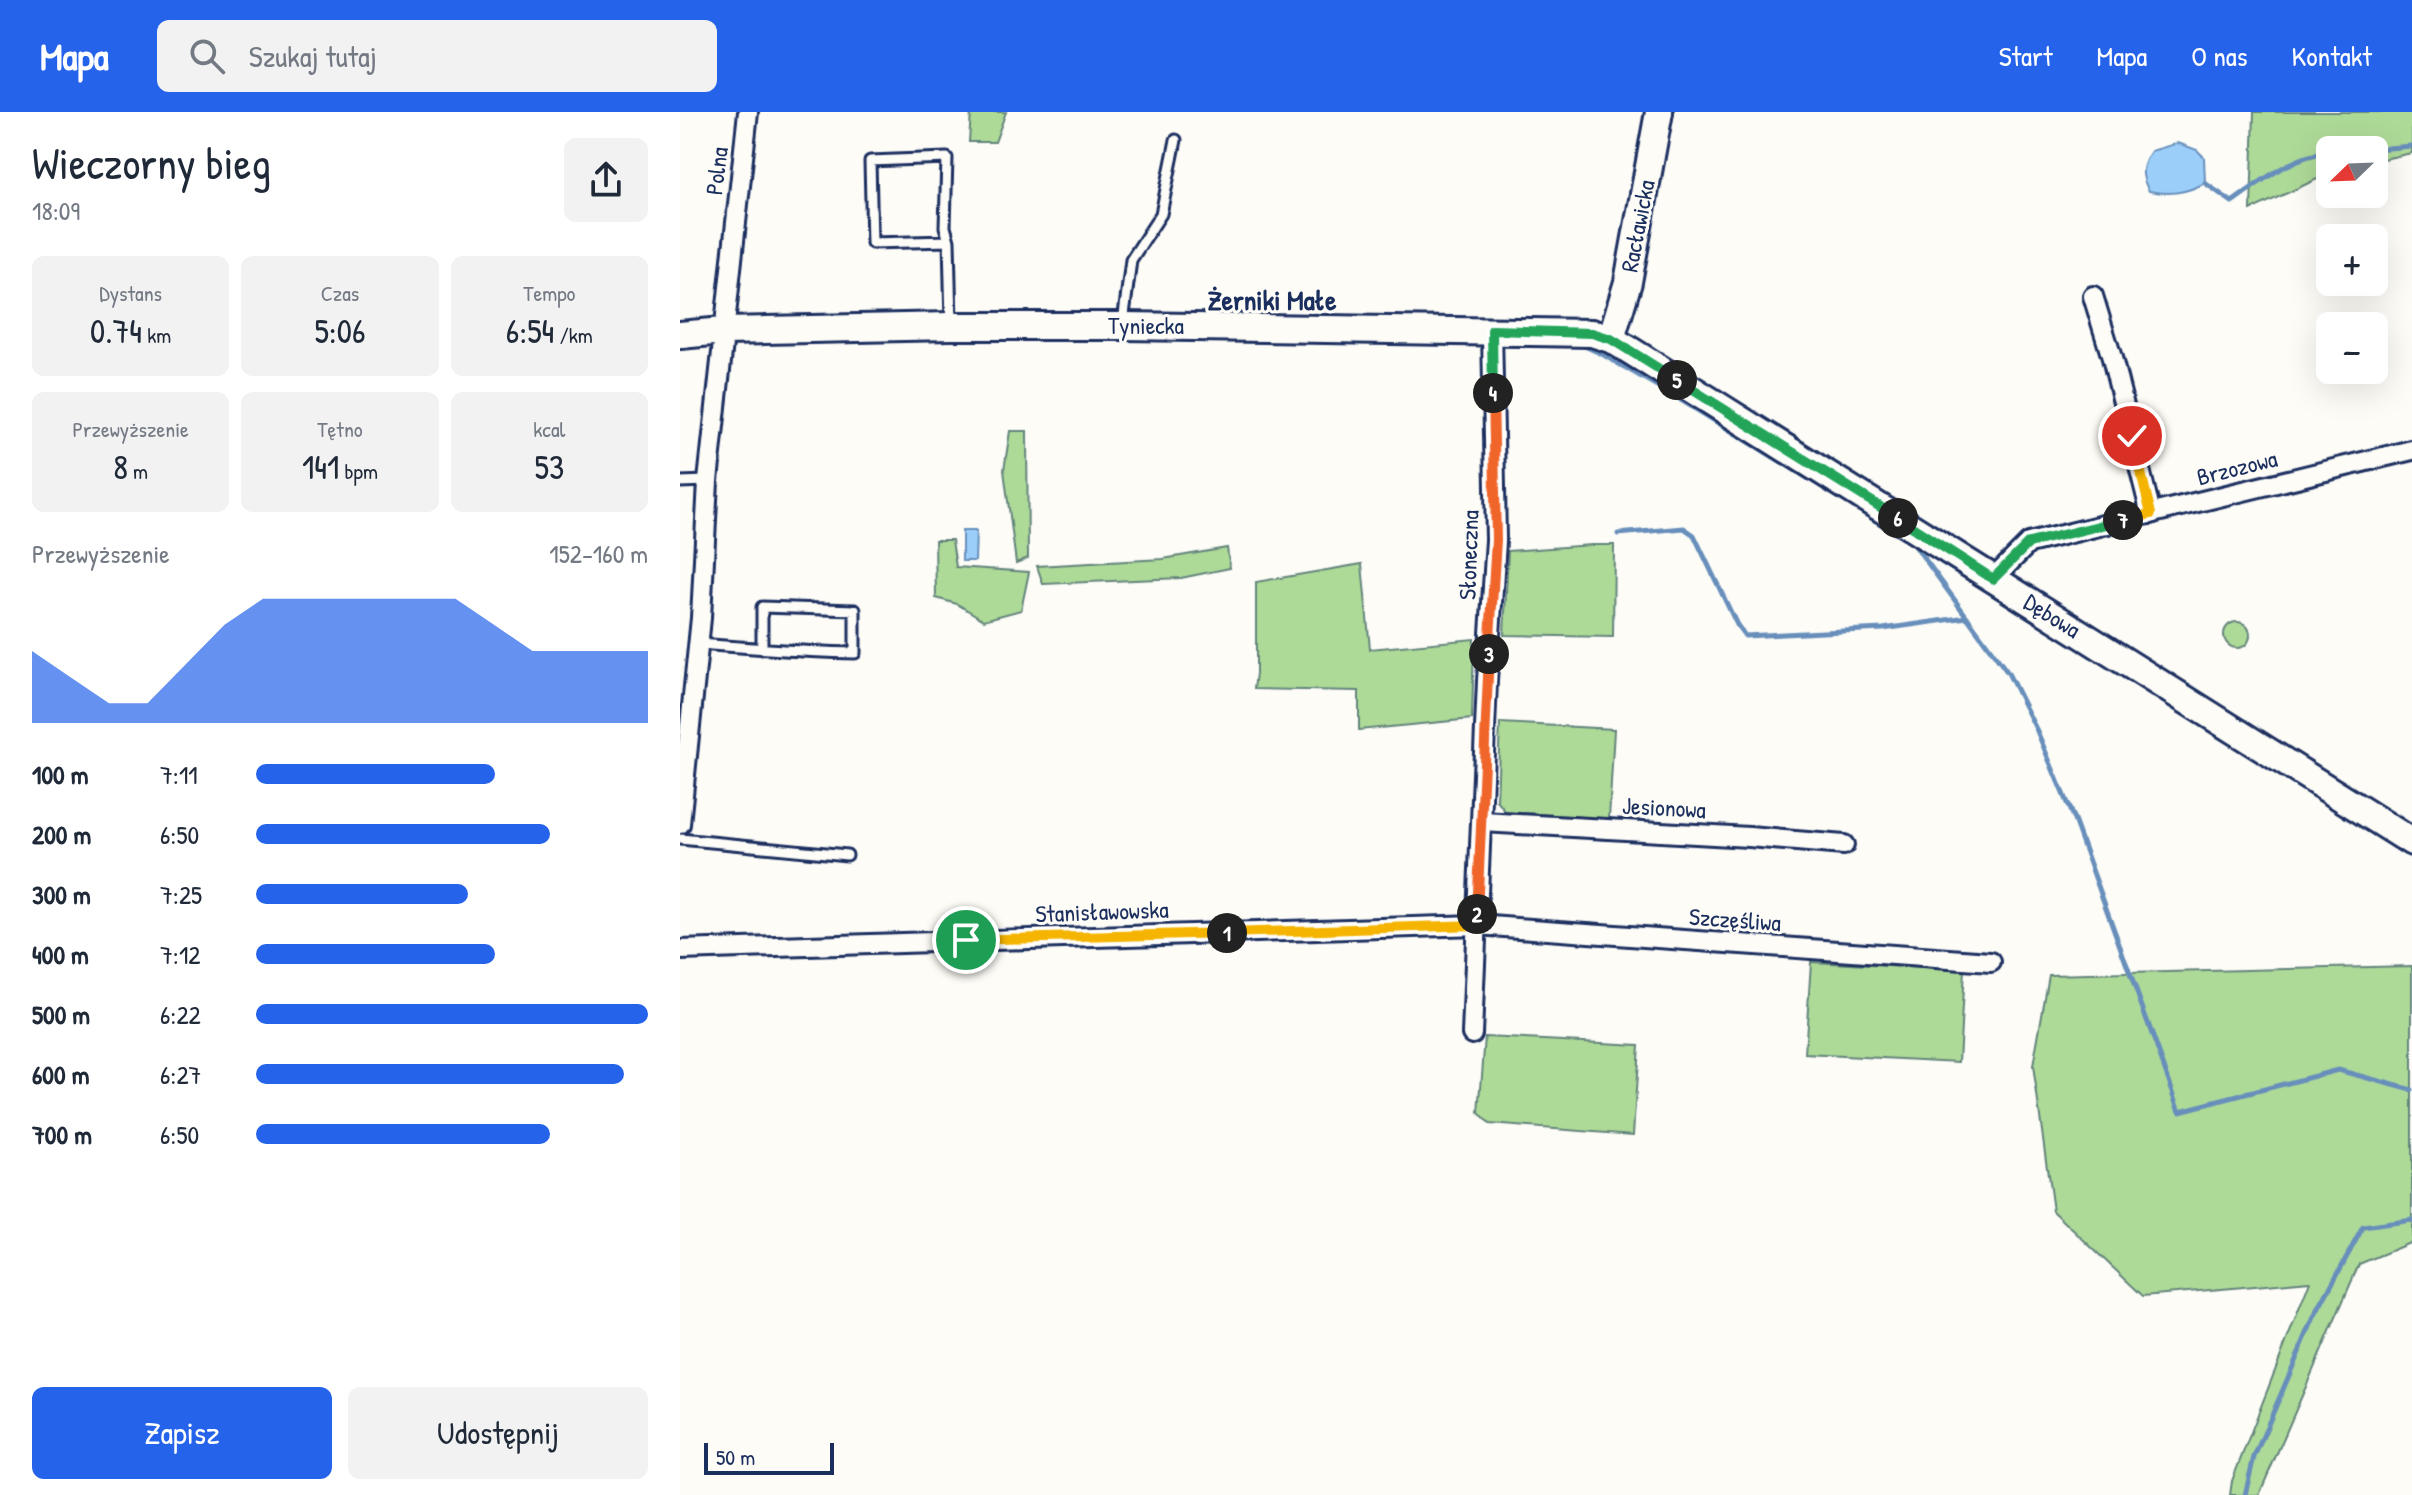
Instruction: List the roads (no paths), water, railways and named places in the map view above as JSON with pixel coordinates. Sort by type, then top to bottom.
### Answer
[{"type":"street","name":"Polna","points":[[680,824],[698,644],[708,481],[748,112]]},
{"type":"street","name":"Racławicka","points":[[1611,339],[1628,282],[1659,112]]},
{"type":"street","points":[[2093,296],[2112,358],[2151,514]]},
{"type":"street","name":"Tyniecka","points":[[680,335],[723,331],[951,326],[1123,326],[1492,330],[1592,333],[1611,339]]},
{"type":"street","name":"Słoneczna","points":[[1472,1034],[1496,540],[1492,330]]},
{"type":"street","name":"Dębowa","points":[[1611,339],[2412,842]]},
{"type":"street","name":"Brzozowa","points":[[1993,579],[2029,543],[2412,450]]},
{"type":"street","name":"Jesionowa","points":[[1482,822],[1844,845]]},
{"type":"street","name":"Stanisławowska","points":[[680,950],[1477,925]]},
{"type":"street","name":"Szczęśliwa","points":[[1477,925],[1991,962]]},
{"type":"lane","points":[[1123,326],[1131,260],[1161,214],[1176,140]]},
{"type":"lane","points":[[949,241],[872,243],[870,161],[947,158],[945,227],[949,241],[951,326]]},
{"type":"lane","points":[[680,482],[708,481]]},
{"type":"lane","points":[[698,644],[762,649],[855,653],[855,610],[762,607],[762,649]]},
{"type":"lane","points":[[680,839],[847,855]]},
{"type":"water","points":[[2178,143],[2197,150],[2204,157],[2205,183],[2178,192],[2149,191],[2143,175],[2151,151]]},
{"type":"water","points":[[962,531],[976,531],[975,561],[962,561]]},
{"type":"waterway","points":[[2388,148],[2412,146]]},
{"type":"waterway","points":[[2205,183],[2232,202],[2290,164],[2316,154]]},
{"type":"waterway","points":[[1580,344],[1676,397],[1913,543],[2008,673],[2037,731],[2074,820],[2180,1111],[2338,1070],[2412,1090]]},
{"type":"waterway","points":[[1618,534],[1684,528],[1694,535],[1745,636],[1883,629],[1967,617]]},
{"type":"waterway","points":[[2245,1495],[2254,1457],[2315,1315],[2363,1227],[2412,1220]]},
{"type":"district","name":"Żerniki Małe","points":[[1272,300]]}]
